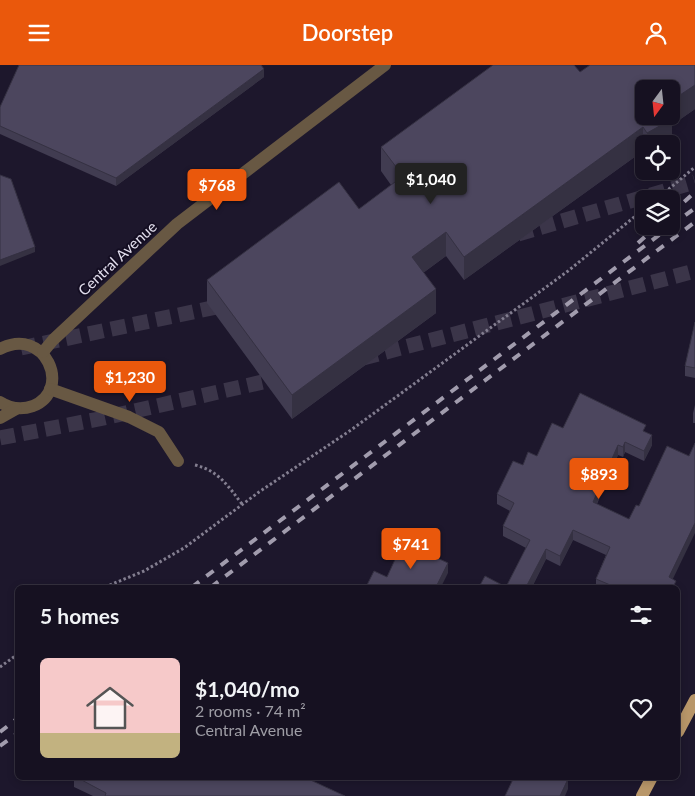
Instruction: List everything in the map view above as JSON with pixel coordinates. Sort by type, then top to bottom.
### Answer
[{"type":"main road","points":[[680,728],[695,700]]},
{"type":"main road","points":[[642,796],[650,780]]},
{"type":"street","name":"Central Avenue","points":[[43,352],[52,340],[177,224],[385,65]]},
{"type":"street","points":[[0,349],[16,343],[26,344],[43,352],[52,369],[50,389],[45,398],[37,404],[27,408],[16,409],[0,402]]},
{"type":"street","points":[[50,389],[129,417],[159,432],[178,461]]},
{"type":"street","points":[[0,418],[16,409]]},
{"type":"path","points":[[668,190],[695,167]]},
{"type":"path","points":[[110,585],[144,571],[184,548],[242,504],[352,430],[528,301],[635,216]]},
{"type":"path","points":[[178,461],[204,467],[223,479],[242,504]]},
{"type":"path","points":[[0,667],[15,655]]},
{"type":"building","points":[[19,65],[261,65],[264,69],[116,178],[0,126],[0,107]]},
{"type":"building","points":[[493,65],[574,65],[580,72],[590,65],[695,65],[695,85],[680,95],[680,80],[635,80],[635,125],[661,125],[647,133],[643,127],[464,257],[446,232],[412,257],[436,289],[292,395],[207,280],[339,182],[359,209],[403,176],[381,147]]},
{"type":"building","points":[[0,175],[11,179],[35,247],[0,260]]},
{"type":"building","points":[[695,322],[695,368],[685,366]]},
{"type":"building","points":[[580,393],[646,425],[643,431],[652,435],[644,451],[625,442],[623,447],[618,445],[593,502],[629,519],[636,505],[639,506],[667,446],[689,456],[695,443],[695,523],[669,577],[676,581],[674,585],[610,585],[596,579],[610,547],[573,530],[560,556],[546,549],[527,585],[507,585],[530,540],[503,526],[514,503],[497,494],[513,461],[523,465],[528,452],[537,456],[552,423],[563,428]]},
{"type":"building","points":[[403,542],[448,563],[437,585],[367,585],[374,571],[387,577]]},
{"type":"building","points":[[485,576],[502,585],[480,585]]},
{"type":"building","points":[[82,780],[310,780],[345,796],[105,796],[106,793]]},
{"type":"building","points":[[513,780],[568,780],[560,796],[505,796]]},
{"type":"tunnel","points":[[518,234],[695,182]]},
{"type":"tunnel","points":[[363,358],[695,271]]},
{"type":"tunnel","points":[[21,348],[231,304]]},
{"type":"tunnel","points":[[0,438],[99,419],[285,377]]},
{"type":"railway","points":[[680,206],[695,192]]},
{"type":"railway","points":[[680,219],[695,208]]},
{"type":"railway","points":[[214,585],[695,222]]},
{"type":"railway","points":[[638,243],[647,235]]},
{"type":"railway","points":[[195,585],[659,235]]},
{"type":"railway","points":[[0,732],[15,720]]},
{"type":"railway","points":[[0,746],[15,735]]}]
